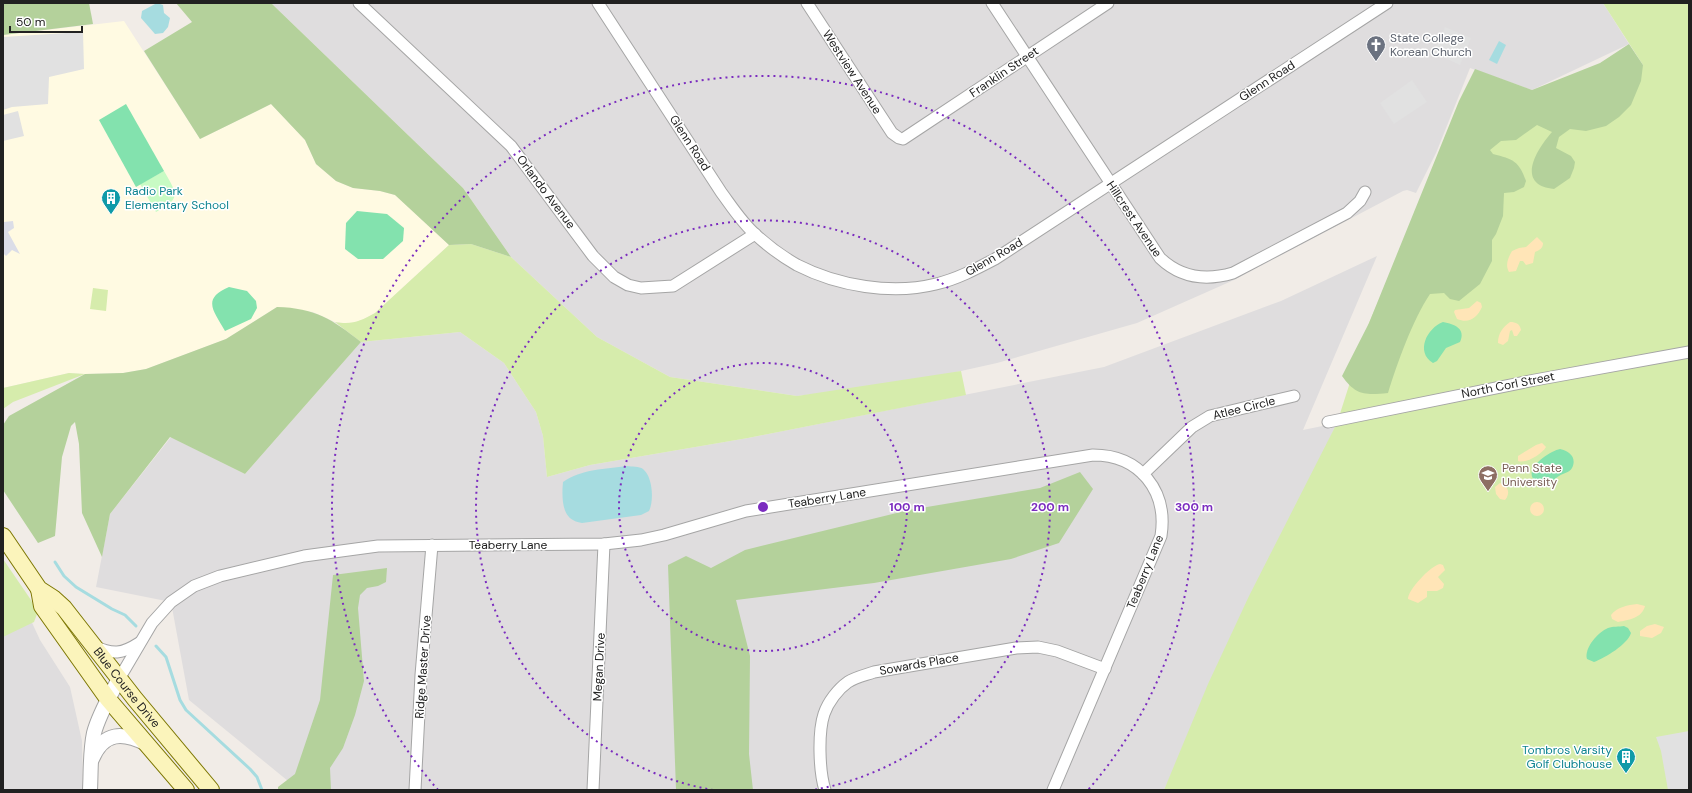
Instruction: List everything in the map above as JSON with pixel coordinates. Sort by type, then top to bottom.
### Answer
[{"type":"main road","name":"Blue Course Drive","points":[[3,536],[39,589],[53,598],[64,608],[119,679],[211,790]]},
{"type":"main road","name":"Blue Course Drive","points":[[39,589],[42,606],[108,699],[186,790]]},
{"type":"street","name":"Orlando Avenue","points":[[359,3],[511,146],[593,256],[614,278],[628,286],[641,288],[673,286],[755,234]]},
{"type":"street","name":"Glenn Road","points":[[598,3],[721,192],[739,217],[755,234],[797,265],[841,282],[878,288],[907,288],[936,284],[968,274],[995,259],[1387,3]]},
{"type":"street","name":"Westview Avenue","points":[[807,3],[892,133],[899,138]]},
{"type":"street","name":"Hillcrest Avenue","points":[[992,3],[1160,258],[1167,265],[1181,273],[1204,278],[1214,278],[1233,273],[1347,212],[1360,201],[1365,192]]},
{"type":"street","name":"Franklin Street","points":[[899,138],[903,139],[908,136],[1108,3]]},
{"type":"street","name":"North Corl Street","points":[[1328,422],[1543,378],[1689,352]]},
{"type":"street","name":"Atlee Circle","points":[[1143,474],[1192,427],[1210,416],[1294,396]]},
{"type":"street","name":"Teaberry Lane","points":[[119,679],[152,623],[171,602],[194,586],[207,580],[304,556],[378,546],[604,544],[641,540],[664,535],[746,511],[1093,455],[1104,455],[1118,458],[1143,474],[1153,486],[1161,506],[1163,525],[1161,536],[1053,790]]},
{"type":"street","name":"Megan Drive","points":[[593,790],[604,544]]},
{"type":"street","name":"Ridge Master Drive","points":[[416,790],[421,675],[432,545]]},
{"type":"street","points":[[94,646],[103,651],[116,653],[131,648],[142,641]]},
{"type":"street","name":"Sowards Place","points":[[825,790],[822,780],[820,759],[821,730],[824,714],[838,692],[849,682],[860,677],[874,672],[1016,648],[1057,651],[1105,669]]},
{"type":"street","points":[[90,790],[94,732],[108,699],[119,679]]},
{"type":"street","points":[[91,763],[99,746],[110,738],[123,735],[147,744]]},
{"type":"shaded area","points":[[271,3],[1603,3],[1629,44],[1532,90],[1470,68],[1436,153],[1416,193],[1407,190],[1403,191],[1234,280],[1137,323],[997,363],[906,383],[797,396],[670,377],[597,337],[511,257],[463,188]]},
{"type":"shaded area","points":[[124,21],[200,139],[271,104],[305,140],[316,164],[336,181],[353,188],[380,191],[395,195],[449,245],[375,313],[362,320],[349,324],[335,322],[313,312],[277,307],[226,339],[146,369],[123,373],[69,373],[3,388],[3,35]]},
{"type":"shaded area","points":[[1445,27],[1471,38],[1460,65],[1434,53]]},
{"type":"shaded area","points":[[83,32],[84,69],[49,77],[48,104],[12,107],[3,110],[3,37]]},
{"type":"shaded area","points":[[1412,80],[1427,102],[1394,124],[1380,103]]},
{"type":"shaded area","points":[[18,111],[24,136],[3,141],[3,115]]},
{"type":"shaded area","points":[[13,221],[14,228],[8,232],[20,254],[12,250],[6,256],[3,253],[4,222]]},
{"type":"shaded area","points":[[1377,256],[1303,430],[1337,423],[1164,790],[299,790],[189,700],[171,602],[96,587],[110,514],[171,437],[245,474],[361,342],[460,332],[504,363],[536,412],[543,436],[547,477],[590,465],[748,438],[1104,367],[1281,301]]},
{"type":"shaded area","points":[[3,574],[28,614],[40,640],[70,687],[82,741],[83,790],[3,790]]},
{"type":"shaded area","points":[[1689,731],[1689,790],[1668,790],[1661,751],[1656,737]]},
{"type":"green space","points":[[3,3],[89,3],[93,24],[3,35]]},
{"type":"green space","points":[[176,3],[271,3],[463,188],[511,257],[471,244],[449,245],[395,195],[380,191],[353,188],[336,181],[316,164],[305,140],[271,104],[200,139],[144,51],[192,22]]},
{"type":"green space","name":"Penn State University","points":[[1603,3],[1689,3],[1689,790],[1164,790],[1208,684],[1249,596],[1337,423],[1369,323],[1437,166],[1643,65]]},
{"type":"green space","points":[[1629,44],[1643,65],[1641,81],[1631,105],[1619,117],[1606,126],[1586,131],[1570,129],[1559,137],[1556,148],[1571,156],[1575,162],[1570,178],[1554,189],[1542,186],[1535,181],[1532,174],[1532,166],[1535,157],[1552,132],[1537,125],[1516,140],[1501,141],[1490,150],[1493,154],[1510,159],[1518,165],[1526,181],[1524,187],[1514,192],[1504,193],[1503,216],[1492,240],[1492,261],[1480,284],[1459,301],[1450,299],[1444,293],[1430,294],[1412,329],[1388,393],[1362,393],[1347,383],[1342,376],[1369,323],[1459,101],[1475,69],[1532,90],[1600,63]]},
{"type":"green space","points":[[126,104],[164,171],[136,187],[99,120]]},
{"type":"green space","points":[[164,171],[172,185],[175,195],[170,203],[156,212],[140,184]]},
{"type":"green space","points":[[357,211],[387,214],[404,228],[403,241],[383,259],[358,259],[345,249],[346,223]]},
{"type":"green space","points":[[471,244],[511,257],[597,337],[670,377],[797,396],[961,371],[966,395],[748,438],[590,465],[547,477],[543,436],[536,412],[504,363],[460,332],[361,342],[335,322],[356,322],[375,313],[449,245]]},
{"type":"green space","points":[[229,287],[247,291],[256,301],[257,308],[251,319],[225,331],[212,306],[215,296]]},
{"type":"green space","points":[[93,288],[108,290],[106,311],[90,309]]},
{"type":"green space","points":[[277,307],[313,312],[332,321],[361,342],[245,474],[170,437],[110,514],[102,557],[82,513],[79,444],[75,422],[71,426],[62,457],[55,536],[38,543],[3,490],[3,425],[9,416],[85,374],[123,373],[146,369],[226,339]]},
{"type":"green space","points":[[1443,322],[1452,324],[1460,330],[1462,334],[1460,342],[1446,348],[1437,361],[1433,363],[1425,353],[1425,341],[1432,329]]},
{"type":"green space","points":[[69,373],[85,374],[13,402],[3,409],[3,388]]},
{"type":"green space","points":[[1560,449],[1567,451],[1572,456],[1574,461],[1572,468],[1545,485],[1535,481],[1532,476],[1532,471],[1535,466],[1544,457]]},
{"type":"green space","points":[[1080,472],[1093,489],[1059,543],[1011,559],[874,583],[736,600],[750,656],[749,754],[753,790],[676,790],[668,565],[686,556],[711,568],[745,550],[909,510],[1040,488]]},
{"type":"green space","points":[[3,559],[31,600],[37,614],[34,622],[3,637]]},
{"type":"green space","points":[[387,568],[386,582],[378,586],[367,588],[360,595],[358,608],[364,681],[355,715],[343,748],[330,768],[331,790],[278,790],[278,787],[295,774],[320,700],[333,575]]},
{"type":"green space","points":[[1624,626],[1628,628],[1631,633],[1626,642],[1610,654],[1594,662],[1587,659],[1590,645],[1600,633],[1610,627]]},
{"type":"sand","points":[[1537,237],[1543,245],[1541,249],[1535,252],[1533,263],[1526,265],[1523,261],[1520,261],[1516,271],[1509,272],[1507,267],[1509,256],[1512,251],[1526,247]]},
{"type":"sand","points":[[1477,301],[1481,303],[1482,307],[1475,317],[1465,321],[1457,319],[1454,312],[1455,310],[1469,308]]},
{"type":"sand","points":[[1510,322],[1514,322],[1520,326],[1521,330],[1517,336],[1514,336],[1512,330],[1510,331],[1508,341],[1503,345],[1498,343],[1501,331]]},
{"type":"sand","points":[[1542,443],[1546,447],[1544,450],[1529,460],[1521,462],[1518,461],[1518,456]]},
{"type":"sand","points":[[1500,483],[1508,490],[1508,495],[1505,500],[1500,499],[1496,494],[1495,487]]},
{"type":"sand","points":[[1534,502],[1540,502],[1544,506],[1544,512],[1540,516],[1534,516],[1530,512],[1530,506]]},
{"type":"sand","points":[[1440,564],[1443,565],[1445,570],[1438,577],[1444,584],[1443,588],[1437,591],[1427,591],[1427,597],[1418,603],[1408,599],[1415,584],[1431,569]]},
{"type":"sand","points":[[1637,604],[1645,606],[1638,616],[1618,622],[1612,619],[1611,615],[1619,608]]},
{"type":"sand","points":[[1655,624],[1664,627],[1661,633],[1652,638],[1640,636],[1640,631],[1647,626]]},
{"type":"water","points":[[157,3],[163,5],[164,13],[170,18],[168,27],[163,33],[155,34],[141,18],[142,11]]},
{"type":"water","points":[[1499,41],[1506,45],[1497,64],[1489,60]]},
{"type":"water","points":[[627,466],[643,469],[649,478],[652,489],[652,501],[649,511],[641,515],[582,523],[574,521],[569,517],[563,503],[563,482],[578,474],[586,472]]},
{"type":"waterway","points":[[55,562],[64,576],[76,587],[112,609],[125,615],[136,626]]},
{"type":"waterway","points":[[156,646],[166,657],[180,700],[186,710],[250,769],[257,777],[262,790]]},
{"type":"place","name":"State College Korean Church","points":[[1376,62]]},
{"type":"place","name":"Radio Park Elementary School","points":[[111,215]]},
{"type":"place","name":"Penn State University","points":[[1488,492]]},
{"type":"place","name":"Tombros Varsity Golf Clubhouse","points":[[1626,774]]}]
